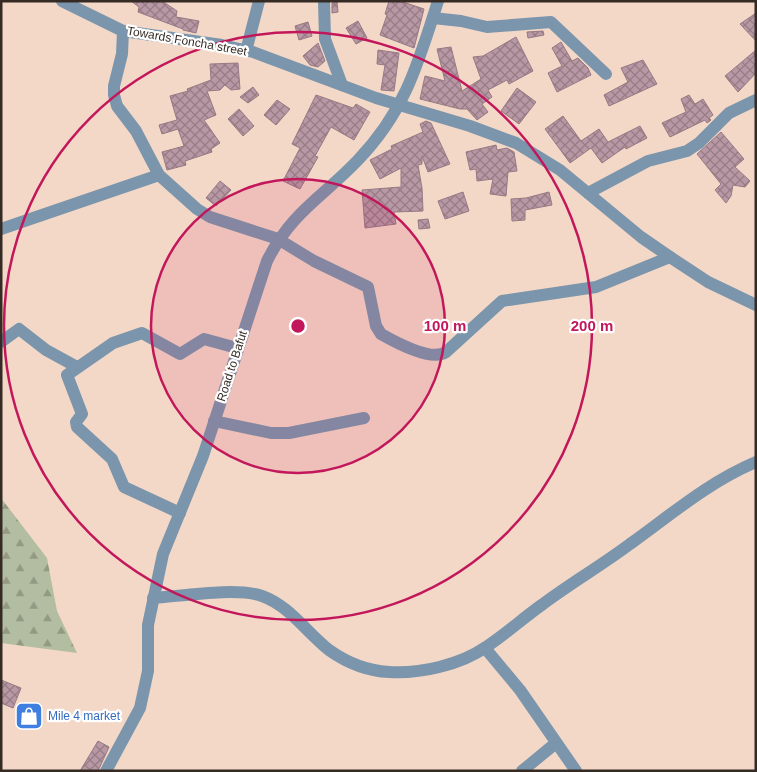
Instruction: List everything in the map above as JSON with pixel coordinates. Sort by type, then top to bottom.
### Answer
[{"type":"street","name":"Towards Foncha street","points":[[62,1],[124,32],[196,41],[246,51],[376,98],[400,104],[516,143],[560,170],[641,237],[670,257],[708,282],[756,305]]},
{"type":"street","points":[[246,51],[259,1]]},
{"type":"street","points":[[324,1],[325,39],[342,85]]},
{"type":"street","name":"Road to Bafut","points":[[106,771],[140,708],[149,666],[147,638],[153,598],[163,554],[203,456],[256,290],[278,239],[302,210],[358,160],[389,122],[416,71],[438,1]]},
{"type":"street","points":[[433,18],[461,21],[487,27],[551,22],[606,74]]},
{"type":"street","points":[[124,32],[114,95],[118,106],[136,131],[159,175],[197,210],[210,217],[278,239],[314,261],[368,287],[376,326],[381,334],[431,356],[440,356],[446,352],[502,301],[596,287],[670,257]]},
{"type":"street","points":[[376,98],[389,122]]},
{"type":"street","points":[[588,193],[648,160],[687,151],[729,114],[756,100]]},
{"type":"street","points":[[1,229],[159,175]]},
{"type":"street","points":[[1,342],[20,329],[46,350],[77,367]]},
{"type":"street","points":[[180,513],[124,487],[112,460],[77,427],[76,422],[82,414],[67,375],[113,343],[142,333],[180,354],[204,339],[237,348]]},
{"type":"street","points":[[214,421],[271,433],[290,433],[364,418]]},
{"type":"street","points":[[153,598],[250,592],[280,606],[329,650],[370,670],[412,672],[444,665],[467,658],[485,648],[543,603],[631,544],[715,481],[756,462]]},
{"type":"street","points":[[485,648],[520,690],[576,771]]},
{"type":"street","points":[[522,771],[556,743]]},
{"type":"green space","points":[[1,498],[47,558],[57,611],[77,653],[1,643]]},
{"type":"building","points":[[131,1],[162,1],[177,11],[176,17],[199,21],[196,33],[183,30],[138,12],[139,7]]},
{"type":"building","points":[[389,1],[400,1],[424,9],[414,48],[380,35],[387,15],[385,14]]},
{"type":"building","points":[[337,2],[338,12],[332,13],[332,3]]},
{"type":"building","points":[[756,13],[756,41],[740,24]]},
{"type":"building","points":[[358,21],[367,38],[356,44],[346,28]]},
{"type":"building","points":[[308,22],[312,36],[299,40],[295,26]]},
{"type":"building","points":[[543,31],[544,35],[528,38],[527,32]]},
{"type":"building","points":[[516,37],[533,71],[509,84],[507,80],[488,90],[492,97],[482,104],[488,112],[477,120],[467,109],[420,99],[425,76],[445,81],[437,49],[451,47],[462,91],[481,79],[473,57],[483,56]]},
{"type":"building","points":[[561,42],[572,61],[578,58],[588,68],[591,75],[557,92],[548,73],[562,66],[552,48]]},
{"type":"building","points":[[318,43],[325,61],[318,67],[310,65],[303,56]]},
{"type":"building","points":[[378,50],[399,53],[394,91],[381,90],[385,65],[377,64]]},
{"type":"building","points":[[756,50],[756,73],[738,92],[725,76]]},
{"type":"building","points":[[643,60],[657,84],[609,106],[604,95],[628,82],[621,68]]},
{"type":"building","points":[[238,63],[240,89],[231,90],[225,85],[220,90],[207,91],[216,115],[204,120],[220,143],[211,149],[212,152],[185,161],[186,165],[167,170],[162,152],[184,146],[178,129],[162,134],[159,125],[177,120],[170,96],[188,91],[187,89],[211,80],[210,64]]},
{"type":"building","points":[[253,87],[259,95],[248,103],[240,97]]},
{"type":"building","points":[[517,88],[536,102],[519,124],[501,111]]},
{"type":"building","points":[[316,95],[353,108],[356,104],[370,112],[354,140],[331,127],[315,156],[318,157],[300,189],[283,181],[300,148],[292,144]]},
{"type":"building","points":[[689,95],[695,104],[703,99],[713,115],[709,118],[711,120],[707,123],[705,120],[670,137],[662,123],[686,112],[681,99]]},
{"type":"building","points":[[277,100],[290,109],[276,125],[264,115]]},
{"type":"building","points":[[239,109],[254,126],[243,136],[228,119]]},
{"type":"building","points":[[563,116],[581,141],[599,129],[608,142],[640,126],[647,138],[626,149],[625,147],[602,163],[591,148],[570,163],[545,129]]},
{"type":"building","points":[[426,121],[431,123],[450,164],[428,172],[422,156],[422,164],[418,165],[423,211],[394,212],[396,224],[365,228],[362,190],[401,187],[401,168],[380,179],[370,160],[392,149],[391,146],[423,132],[420,124]]},
{"type":"building","points":[[721,132],[744,159],[735,167],[750,181],[745,187],[733,185],[731,196],[726,203],[715,190],[721,184],[697,154]]},
{"type":"building","points":[[496,145],[497,150],[507,148],[514,152],[517,171],[508,172],[506,196],[490,194],[493,179],[477,181],[476,169],[470,170],[466,152]]},
{"type":"building","points":[[220,181],[231,190],[216,206],[206,198]]},
{"type":"building","points":[[463,192],[469,211],[445,219],[438,201]]},
{"type":"building","points":[[549,192],[552,205],[525,210],[525,220],[512,221],[511,199],[526,198]]},
{"type":"building","points":[[428,219],[430,228],[419,229],[418,220]]},
{"type":"building","points":[[1,680],[21,688],[13,708],[1,703]]},
{"type":"building","points":[[98,741],[109,747],[98,771],[80,771]]},
{"type":"place","name":"Mile 4 market","points":[[29,716]]}]
